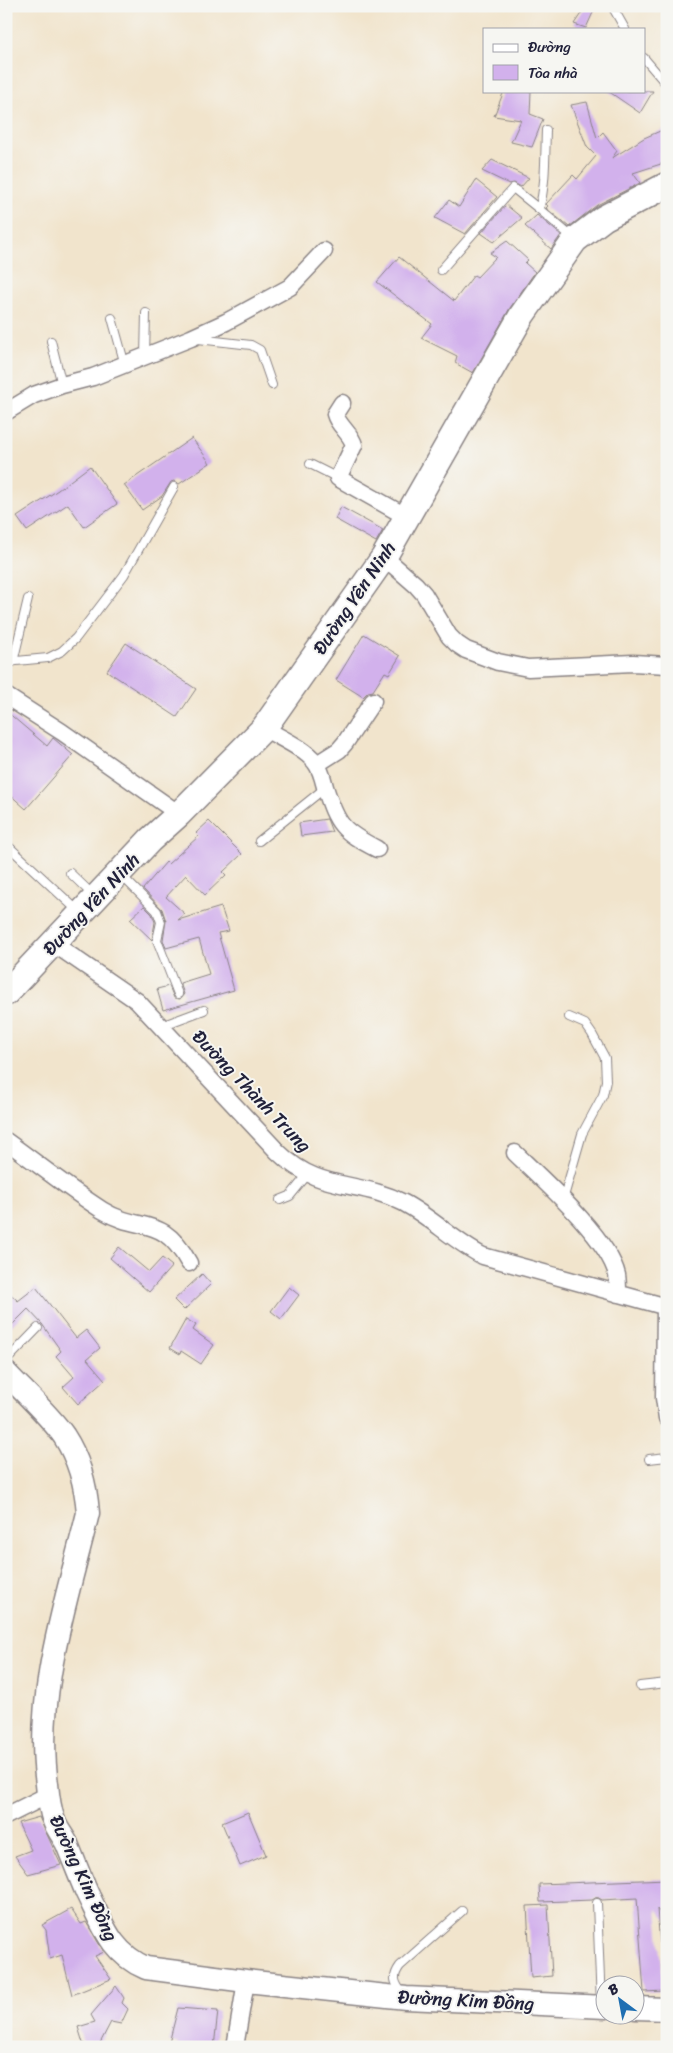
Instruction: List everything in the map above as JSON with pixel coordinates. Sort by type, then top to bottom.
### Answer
[{"type":"main road","name":"Đường Yên Ninh","points":[[6,993],[150,840],[179,814],[264,728],[384,558],[522,315],[575,240],[604,218],[666,189]]},
{"type":"street","points":[[6,412],[34,395],[93,377],[226,322],[290,287],[324,251]]},
{"type":"street","points":[[342,402],[335,414],[336,419],[352,440],[354,446],[338,478],[407,516]]},
{"type":"street","points":[[384,558],[420,589],[449,636],[466,650],[498,662],[528,668],[634,663],[667,665]]},
{"type":"street","points":[[6,696],[62,732],[179,814]]},
{"type":"street","points":[[317,764],[339,750],[373,701]]},
{"type":"street","points":[[264,728],[310,756],[317,764],[336,818],[354,837],[377,849]]},
{"type":"street","name":"Đường Thành Trung","points":[[54,944],[126,993],[161,1026],[288,1162],[308,1174],[320,1180],[383,1195],[403,1203],[483,1256],[666,1307]]},
{"type":"street","points":[[6,1140],[102,1210],[122,1219],[154,1227],[166,1233],[181,1247],[190,1263]]},
{"type":"street","points":[[515,1153],[563,1200],[601,1243],[617,1274],[618,1294]]},
{"type":"street","points":[[666,1307],[664,1398],[667,1418]]},
{"type":"street","name":"Đường Kim Đồng","points":[[6,1373],[64,1436],[81,1473],[86,1492],[88,1513],[51,1666],[43,1733],[44,1765],[54,1821],[67,1845],[103,1927],[116,1947],[133,1962],[146,1968],[246,1981],[406,1998],[596,2007]]},
{"type":"street","points":[[6,1816],[48,1795]]},
{"type":"street","points":[[235,2047],[246,1981]]},
{"type":"street","points":[[646,2008],[667,2009]]},
{"type":"lane","points":[[612,6],[624,28]]},
{"type":"lane","points":[[646,60],[667,84]]},
{"type":"lane","points":[[539,209],[545,190],[542,181],[546,130]]},
{"type":"lane","points":[[441,270],[513,188],[575,240]]},
{"type":"lane","points":[[145,357],[146,313]]},
{"type":"lane","points":[[112,318],[125,364]]},
{"type":"lane","points":[[191,338],[251,345],[260,350],[272,385]]},
{"type":"lane","points":[[51,341],[62,385]]},
{"type":"lane","points":[[310,464],[338,478]]},
{"type":"lane","points":[[28,599],[10,662],[48,658],[62,651],[76,638],[124,574],[174,487]]},
{"type":"lane","points":[[259,841],[326,788]]},
{"type":"lane","points":[[6,844],[89,906]]},
{"type":"lane","points":[[70,873],[89,906]]},
{"type":"lane","points":[[120,873],[157,911],[161,922],[157,940],[178,994]]},
{"type":"lane","points":[[161,1026],[204,1010]]},
{"type":"lane","points":[[563,1200],[582,1134],[604,1095],[606,1081],[605,1058],[592,1034],[585,1024],[569,1017]]},
{"type":"lane","points":[[280,1200],[290,1196],[308,1174]]},
{"type":"lane","points":[[6,1361],[38,1328]]},
{"type":"lane","points":[[649,1459],[667,1457]]},
{"type":"lane","points":[[640,1686],[667,1684]]},
{"type":"lane","points":[[597,1903],[601,1976]]},
{"type":"lane","points":[[406,1998],[394,1982],[394,1973],[462,1911]]},
{"type":"building","points":[[586,6],[596,6],[586,28],[574,24]]},
{"type":"building","points":[[653,91],[640,113],[609,92]]},
{"type":"building","points":[[504,92],[531,92],[530,114],[543,119],[532,147],[511,142],[521,120],[494,116]]},
{"type":"building","points":[[587,102],[597,138],[603,132],[617,151],[612,158],[644,138],[667,128],[667,162],[633,173],[640,183],[597,205],[569,227],[546,208],[548,206],[546,204],[573,175],[577,179],[596,156],[587,147],[571,105]]},
{"type":"building","points":[[492,160],[529,178],[521,187],[514,183],[509,184],[482,171]]},
{"type":"building","points":[[476,180],[497,197],[465,234],[435,218],[449,200],[459,207]]},
{"type":"building","points":[[506,205],[522,218],[494,242],[481,233]]},
{"type":"building","points":[[537,215],[561,235],[551,249],[525,226]]},
{"type":"building","points":[[507,241],[528,260],[525,263],[535,272],[510,308],[473,373],[455,363],[457,356],[421,338],[432,324],[377,282],[399,257],[454,301],[474,275],[477,277],[496,257],[490,253]]},
{"type":"building","points":[[192,438],[210,463],[179,484],[174,481],[171,482],[162,496],[142,510],[124,485]]},
{"type":"building","points":[[90,466],[117,504],[84,527],[68,504],[27,531],[17,517]]},
{"type":"building","points":[[341,507],[383,530],[376,542],[335,519]]},
{"type":"building","points":[[364,634],[400,656],[389,674],[385,672],[373,691],[368,692],[363,697],[336,680]]},
{"type":"building","points":[[126,643],[196,689],[177,717],[107,671]]},
{"type":"building","points":[[6,711],[47,746],[53,738],[73,755],[26,809],[6,791]]},
{"type":"building","points":[[327,819],[332,832],[301,836],[299,823]]},
{"type":"building","points":[[209,821],[242,854],[223,872],[226,875],[205,895],[186,875],[166,897],[185,914],[178,920],[221,907],[229,931],[218,933],[234,990],[163,1010],[157,989],[169,986],[174,998],[180,999],[184,994],[180,983],[209,974],[199,939],[166,948],[163,940],[166,921],[162,909],[143,889],[166,862],[168,864],[199,836],[196,833]]},
{"type":"building","points":[[144,906],[152,914],[155,922],[152,940],[130,919]]},
{"type":"building","points":[[119,1247],[149,1272],[162,1258],[172,1266],[149,1292],[110,1258]]},
{"type":"building","points":[[202,1274],[211,1284],[184,1310],[174,1300]]},
{"type":"building","points":[[36,1287],[76,1338],[86,1330],[100,1348],[87,1359],[105,1380],[78,1404],[63,1387],[74,1377],[56,1356],[61,1351],[42,1324],[28,1309],[6,1331],[6,1290],[18,1301]]},
{"type":"building","points":[[289,1287],[299,1295],[281,1319],[271,1311]]},
{"type":"building","points":[[186,1319],[196,1325],[193,1330],[214,1345],[201,1364],[181,1351],[180,1354],[170,1348]]},
{"type":"building","points":[[248,1812],[266,1855],[240,1866],[222,1823]]},
{"type":"building","points":[[39,1817],[61,1865],[28,1874],[15,1856],[31,1850],[18,1823]]},
{"type":"building","points":[[667,1879],[667,1921],[657,1909],[664,1991],[646,1992],[646,1976],[643,1976],[637,1898],[602,1900],[597,1897],[592,1900],[540,1902],[539,1884]]},
{"type":"building","points":[[548,1905],[552,1976],[531,1978],[527,1906]]},
{"type":"building","points":[[71,1909],[81,1924],[86,1922],[104,1952],[95,1956],[111,1979],[72,1995],[62,1955],[50,1959],[46,1930],[42,1925]]},
{"type":"building","points":[[116,1986],[124,1998],[122,2003],[128,2009],[121,2024],[111,2022],[98,2047],[88,2047],[83,2043],[78,2027],[95,2022],[91,2015]]},
{"type":"building","points":[[178,2008],[218,2011],[214,2047],[176,2047],[178,2043],[169,2043]]}]
